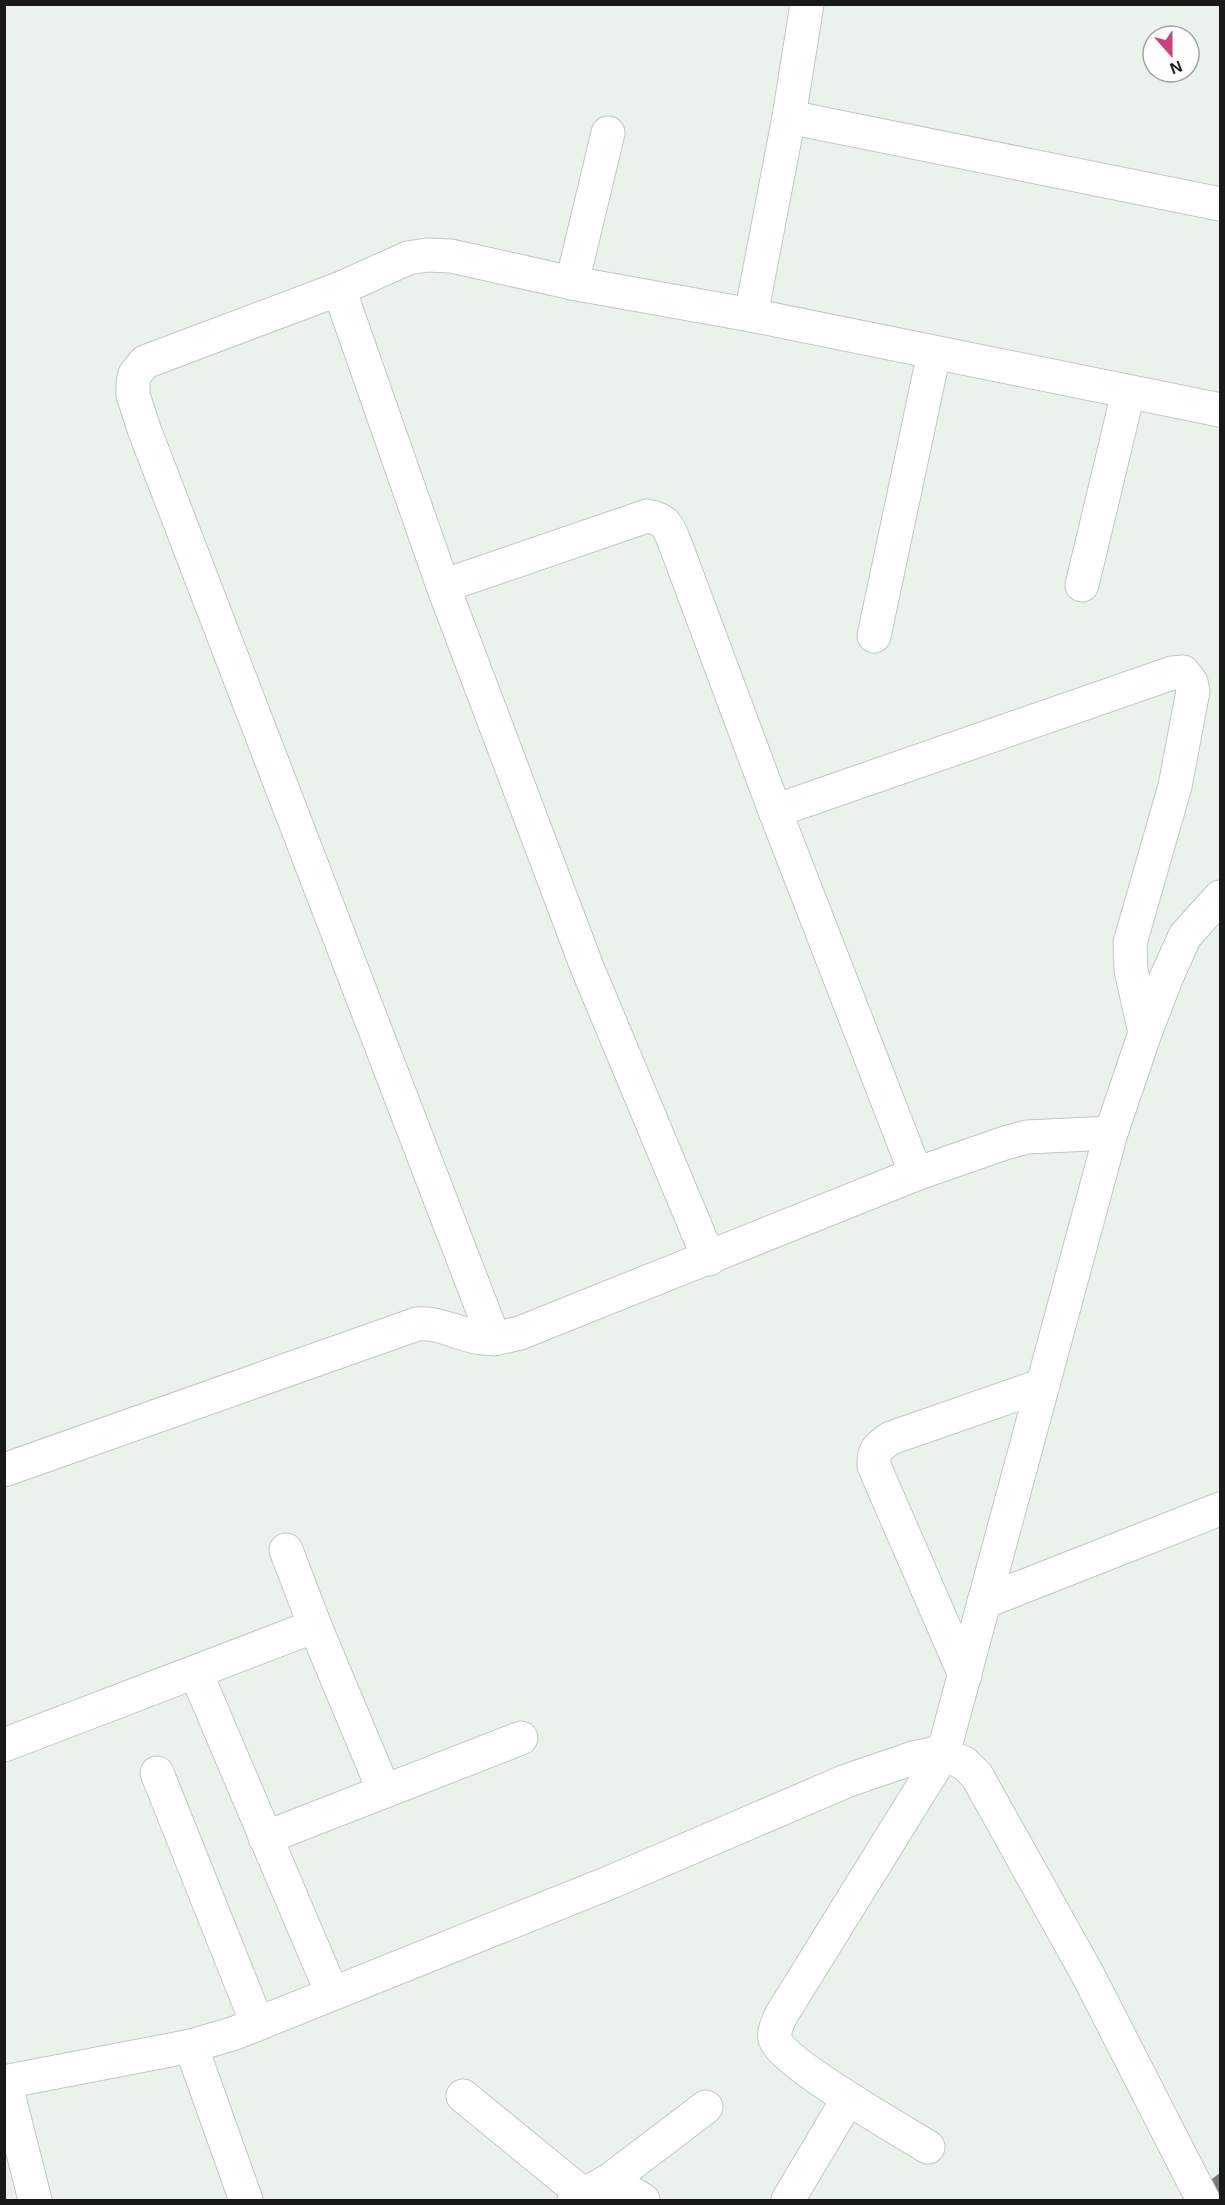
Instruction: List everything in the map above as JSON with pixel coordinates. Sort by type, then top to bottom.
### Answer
[{"type":"street","points":[[751,315],[789,117],[807,4]]},
{"type":"street","points":[[789,117],[1221,204]]},
{"type":"street","points":[[572,283],[608,134]]},
{"type":"street","points":[[494,1339],[144,429],[133,395],[135,374],[145,362],[339,289],[408,258],[427,255],[451,256],[572,283],[751,315],[1221,410]]},
{"type":"street","points":[[339,289],[443,586],[587,968],[709,1259]]},
{"type":"street","points":[[874,636],[934,353]]},
{"type":"street","points":[[1082,585],[1128,393]]},
{"type":"street","points":[[443,586],[647,516],[666,523],[916,1174]]},
{"type":"street","points":[[775,811],[1161,676],[1183,672],[1191,682],[1193,692],[1181,754],[1164,827],[1130,943],[1131,970],[1145,1033]]},
{"type":"street","points":[[928,2147],[848,2098],[780,2048],[774,2038],[780,2017],[943,1754],[1110,1133],[1145,1033],[1185,936],[1221,897]]},
{"type":"street","points":[[4,1470],[417,1324],[428,1323],[480,1338],[494,1339],[520,1333],[916,1174],[1005,1143],[1027,1137],[1110,1133]]},
{"type":"street","points":[[965,1675],[874,1466],[873,1454],[880,1445],[891,1438],[1043,1385]]},
{"type":"street","points":[[984,1602],[1221,1509]]},
{"type":"street","points":[[286,1550],[384,1791]]},
{"type":"street","points":[[4,1745],[315,1626]]},
{"type":"street","points":[[196,1673],[332,1993]]},
{"type":"street","points":[[265,1838],[521,1738]]},
{"type":"street","points":[[35,2200],[5,2082],[191,2046],[257,2024],[611,1882],[846,1781],[913,1758],[943,1754],[964,1763],[976,1776],[1088,1975],[1203,2200]]},
{"type":"street","points":[[157,1773],[257,2024]]},
{"type":"street","points":[[191,2046],[246,2200]]},
{"type":"street","points":[[464,2096],[589,2192],[643,2200]]},
{"type":"street","points":[[788,2200],[848,2098]]},
{"type":"street","points":[[589,2192],[706,2106]]},
{"type":"building","points":[[1220,2173],[1220,2200],[1218,2200],[1209,2181]]}]
